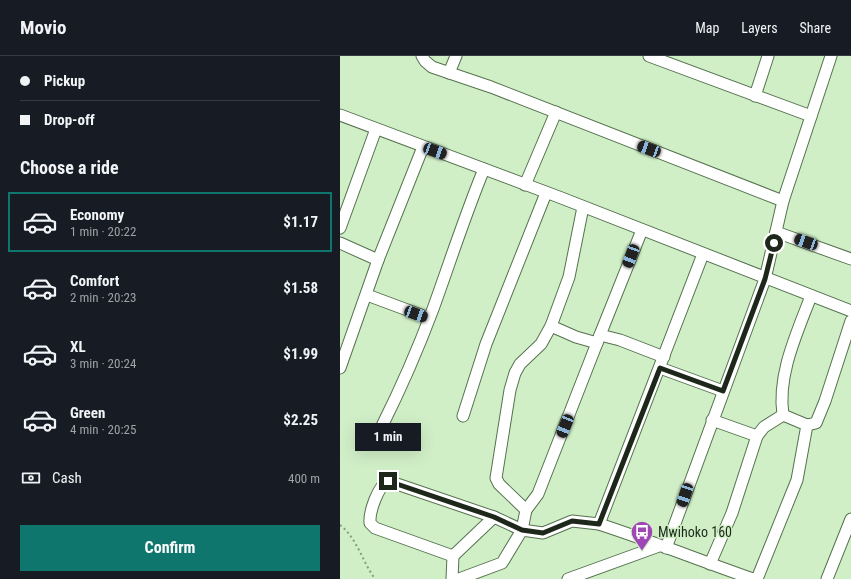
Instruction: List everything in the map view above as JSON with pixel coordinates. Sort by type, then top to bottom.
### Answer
[{"type":"street","points":[[422,56],[425,62],[432,67],[556,112],[783,201]]},
{"type":"street","points":[[449,73],[456,56]]},
{"type":"street","points":[[649,56],[811,116]]},
{"type":"street","points":[[755,96],[768,56]]},
{"type":"street","points":[[663,547],[765,279],[783,201],[831,56]]},
{"type":"street","points":[[525,185],[556,112]]},
{"type":"street","points":[[340,115],[851,311]]},
{"type":"street","points":[[340,228],[376,129]]},
{"type":"street","points":[[340,368],[367,295],[378,260],[423,147]]},
{"type":"street","points":[[382,426],[401,387],[429,318],[469,205],[484,169]]},
{"type":"street","points":[[463,416],[486,344],[546,193]]},
{"type":"street","points":[[526,510],[499,484],[496,478],[510,390],[515,373],[520,364],[541,344],[551,326],[569,276],[583,207]]},
{"type":"street","points":[[459,579],[502,563],[522,530],[526,510],[538,494],[642,230]]},
{"type":"street","points":[[776,232],[851,259]]},
{"type":"street","points":[[340,243],[378,260]]},
{"type":"street","points":[[599,524],[703,254]]},
{"type":"street","points":[[367,295],[429,318]]},
{"type":"street","points":[[783,415],[781,401],[791,349],[811,296]]},
{"type":"street","points":[[783,415],[808,425],[816,422],[825,401],[851,322]]},
{"type":"street","points":[[551,326],[576,337],[620,340],[664,357]]},
{"type":"street","points":[[660,368],[723,391]]},
{"type":"street","points":[[710,564],[732,512],[757,436],[764,427],[783,415]]},
{"type":"street","points":[[712,420],[757,436]]},
{"type":"street","points":[[757,579],[797,480],[808,425]]},
{"type":"street","points":[[453,556],[375,528],[370,523],[369,516],[382,484],[388,481],[494,517],[522,530],[543,533],[572,521],[599,524],[644,538],[663,547],[753,579]]},
{"type":"street","points":[[452,579],[453,556],[494,517]]},
{"type":"street","points":[[827,579],[851,519]]},
{"type":"street","points":[[568,579],[663,547]]},
{"type":"path","points":[[340,525],[346,530],[358,548],[374,579]]},
{"type":"place","name":"Mwihoko 160","points":[[642,552]]},
{"type":"route","points":[[388,481],[494,517],[522,530],[543,533],[572,521],[599,524],[660,368],[723,391],[765,279],[774,243]]}]
